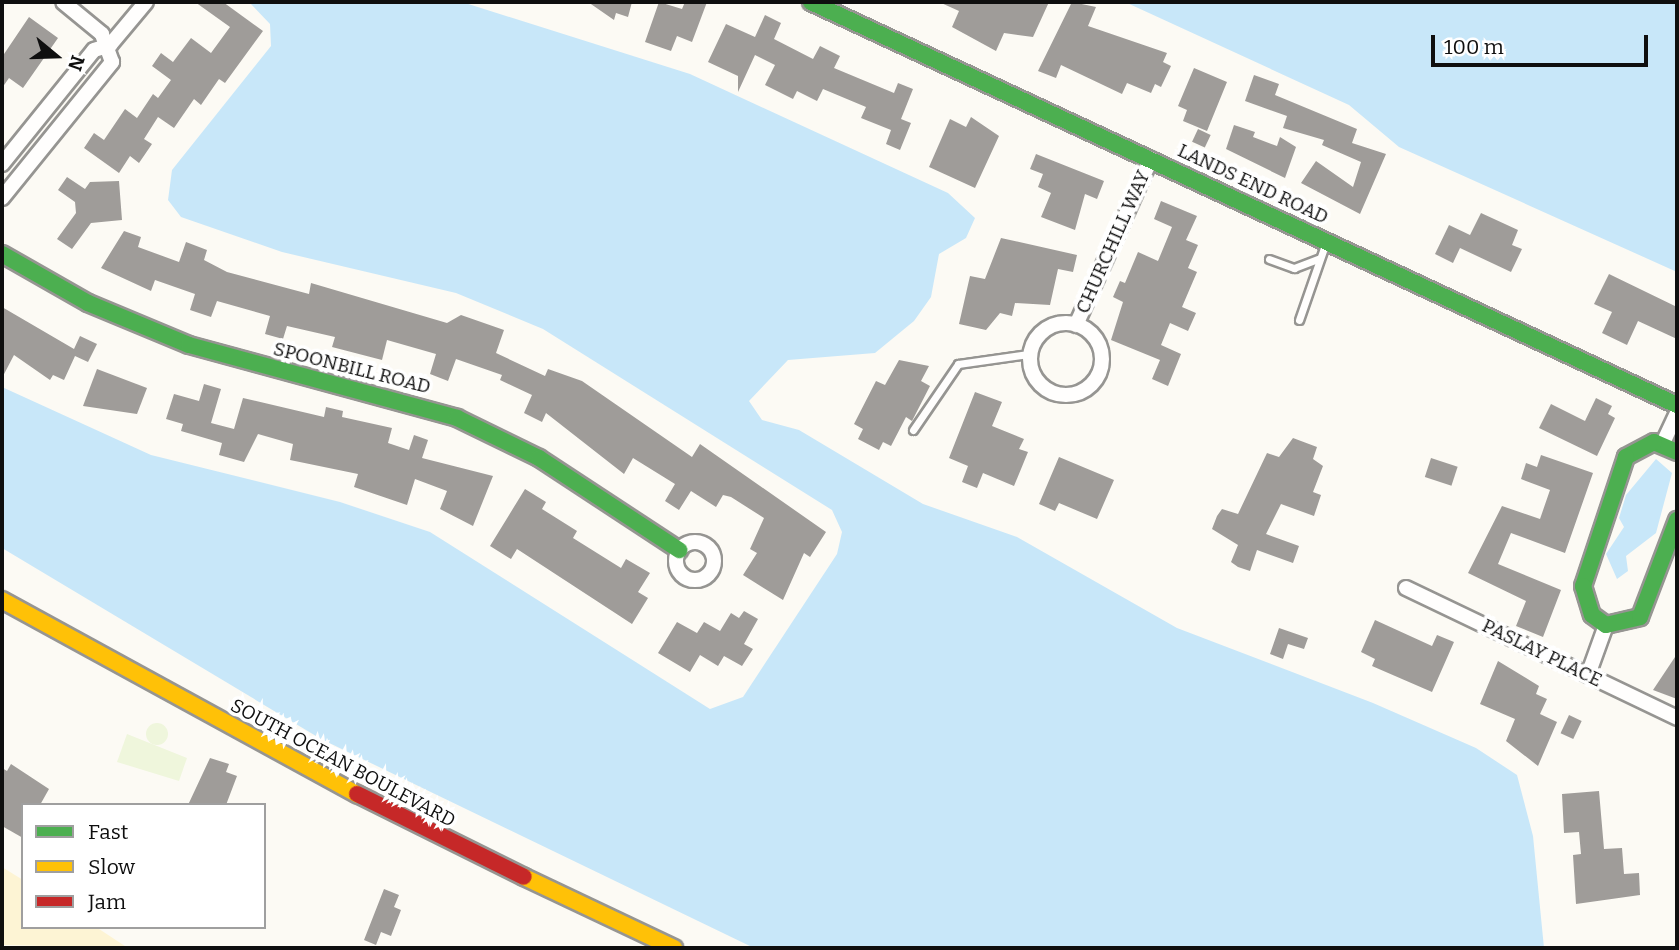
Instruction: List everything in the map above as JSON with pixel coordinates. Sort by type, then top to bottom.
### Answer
[{"type":"street","points":[[2,198],[112,62],[110,46],[63,2]]},
{"type":"street","points":[[2,164],[94,50],[110,46],[146,2]]},
{"type":"street","name":"LANDS END ROAD","points":[[811,2],[1677,405]]},
{"type":"street","name":"CHURCHILL WAY","points":[[1076,325],[1150,159]]},
{"type":"street","name":"SPOONBILL ROAD","points":[[2,254],[88,303],[189,345],[457,418],[539,458],[680,550]]},
{"type":"street","name":"CHURCHILL WAY","points":[[1076,325],[1101,347],[1104,358],[1088,390],[1065,394],[1042,385],[1028,367],[1028,354],[1051,326],[1076,325]]},
{"type":"street","points":[[1663,443],[1677,413]]},
{"type":"street","points":[[1606,625],[1583,597],[1589,565],[1626,457],[1643,444],[1663,443],[1677,452]]},
{"type":"street","points":[[1606,625],[1631,623],[1644,611],[1677,520]]},
{"type":"street","name":"PASLAY PLACE","points":[[1406,588],[1677,719]]},
{"type":"street","name":"SOUTH OCEAN BOULEVARD","points":[[2,600],[420,828],[674,948]]},
{"type":"street","points":[[1588,674],[1606,625]]},
{"type":"lane","points":[[1298,320],[1326,241]]},
{"type":"lane","points":[[1269,258],[1294,268],[1318,259]]},
{"type":"lane","points":[[913,430],[958,364],[1028,354]]},
{"type":"sand","points":[[2,867],[21,879],[21,929],[99,929],[128,948],[2,945]]},
{"type":"green space","points":[[157,723],[165,726],[168,734],[165,742],[157,745],[149,742],[146,734],[149,726]]},
{"type":"green space","points":[[127,734],[187,758],[179,781],[117,762]]},
{"type":"water","points":[[249,2],[462,2],[690,74],[948,193],[975,218],[966,238],[939,254],[931,297],[914,321],[875,353],[788,360],[749,401],[762,420],[799,430],[923,504],[1017,537],[1177,628],[1373,703],[1476,748],[1517,775],[1533,836],[1544,948],[754,948],[321,739],[2,548],[2,387],[151,455],[340,502],[430,532],[710,709],[743,697],[837,554],[842,532],[832,510],[543,329],[456,293],[282,252],[181,217],[168,200],[172,170],[271,46],[270,24]]},
{"type":"water","points":[[1125,2],[1677,2],[1677,272],[1399,147],[1349,105]]},
{"type":"water","points":[[1656,459],[1672,473],[1656,533],[1626,556],[1628,571],[1617,579],[1606,554],[1624,527],[1619,518],[1626,495]]},
{"type":"building","points":[[195,2],[223,2],[263,31],[225,83],[219,79],[201,105],[194,99],[174,128],[158,117],[144,139],[152,144],[139,163],[130,156],[119,173],[84,148],[94,133],[104,140],[125,109],[137,118],[153,94],[158,98],[171,80],[152,66],[161,53],[173,62],[191,38],[211,53],[230,27]]},
{"type":"building","points":[[588,2],[632,2],[628,17],[616,13],[614,20]]},
{"type":"building","points":[[659,2],[682,9],[685,2],[707,2],[692,42],[677,36],[671,51],[645,42]]},
{"type":"building","points":[[939,2],[1049,2],[1033,37],[1004,33],[996,51],[952,27],[959,11]]},
{"type":"building","points":[[1072,2],[1096,7],[1088,26],[1167,53],[1163,62],[1171,66],[1161,87],[1155,84],[1151,93],[1127,83],[1122,94],[1061,65],[1056,78],[1038,71]]},
{"type":"building","points":[[765,15],[781,23],[774,39],[813,59],[820,46],[840,56],[834,68],[894,93],[898,83],[913,89],[901,119],[911,123],[900,150],[886,144],[891,130],[861,118],[866,107],[823,89],[817,101],[797,91],[793,99],[765,85],[775,65],[755,55],[738,92],[738,76],[708,62],[726,24],[755,37]]},
{"type":"building","points":[[29,17],[58,38],[23,88],[9,78],[2,88],[2,57]]},
{"type":"building","points":[[1194,68],[1227,82],[1207,131],[1183,121],[1187,110],[1178,106]]},
{"type":"building","points":[[1254,75],[1279,84],[1275,95],[1357,129],[1352,143],[1386,154],[1360,214],[1301,183],[1316,161],[1353,187],[1361,162],[1322,145],[1324,140],[1283,128],[1287,116],[1245,101]]},
{"type":"building","points":[[971,117],[999,136],[975,188],[929,167],[950,119],[966,127]]},
{"type":"building","points":[[1234,125],[1255,132],[1253,137],[1277,146],[1280,137],[1296,147],[1285,178],[1226,149]]},
{"type":"building","points":[[1198,129],[1211,135],[1205,148],[1192,142]]},
{"type":"building","points":[[1036,154],[1104,181],[1097,199],[1085,194],[1075,230],[1041,217],[1051,193],[1038,187],[1043,174],[1030,169]]},
{"type":"building","points":[[67,177],[85,189],[90,182],[119,181],[122,220],[91,223],[72,249],[57,239],[76,213],[75,202],[58,190]]},
{"type":"building","points":[[1161,201],[1197,216],[1186,240],[1198,245],[1188,268],[1197,272],[1182,307],[1196,313],[1188,331],[1170,323],[1161,345],[1181,354],[1168,386],[1152,379],[1160,360],[1111,340],[1123,302],[1113,297],[1120,281],[1125,283],[1138,252],[1158,261],[1172,227],[1154,219]]},
{"type":"building","points":[[1481,213],[1518,230],[1512,245],[1522,249],[1511,272],[1460,248],[1453,263],[1435,254],[1449,225],[1470,235]]},
{"type":"building","points":[[124,231],[141,237],[138,247],[179,262],[186,242],[207,250],[204,260],[227,272],[309,294],[311,283],[447,323],[461,315],[504,330],[496,353],[545,376],[548,369],[582,381],[692,457],[700,444],[826,532],[810,557],[804,553],[783,600],[743,575],[757,553],[750,549],[764,518],[731,497],[723,495],[716,507],[691,491],[679,510],[665,501],[675,484],[633,458],[624,474],[546,413],[542,422],[524,413],[532,395],[500,380],[502,375],[456,359],[448,381],[430,374],[436,354],[387,340],[382,360],[332,347],[335,337],[287,326],[283,339],[265,334],[270,316],[217,301],[211,317],[190,310],[195,294],[155,280],[151,291],[101,268]]},
{"type":"building","points":[[1001,238],[1077,255],[1073,272],[1058,269],[1050,305],[1015,303],[1012,316],[1000,313],[986,330],[959,324],[970,276],[985,279]]},
{"type":"building","points":[[1609,274],[1677,307],[1677,339],[1638,321],[1627,345],[1602,333],[1612,312],[1594,304]]},
{"type":"building","points":[[2,307],[74,349],[80,336],[97,344],[88,362],[75,356],[64,380],[53,375],[50,380],[14,355],[2,378]]},
{"type":"building","points":[[899,360],[929,366],[921,381],[930,386],[912,421],[906,417],[891,446],[883,442],[879,450],[858,439],[863,429],[854,424],[876,381],[885,385]]},
{"type":"building","points":[[97,369],[147,388],[137,414],[83,406]]},
{"type":"building","points":[[204,384],[221,389],[211,423],[234,429],[243,398],[324,417],[326,407],[343,411],[342,417],[392,428],[388,443],[409,450],[414,435],[428,440],[422,458],[493,476],[473,526],[440,509],[447,491],[415,479],[407,505],[354,487],[358,474],[290,460],[293,444],[258,434],[244,462],[219,455],[222,443],[181,431],[183,424],[166,419],[174,394],[199,401]]},
{"type":"building","points":[[975,392],[1002,402],[992,426],[1024,439],[1019,449],[1028,452],[1014,486],[983,473],[977,488],[962,482],[968,466],[949,458]]},
{"type":"building","points":[[1596,398],[1612,406],[1608,414],[1615,418],[1597,456],[1539,428],[1551,404],[1585,421]]},
{"type":"building","points":[[1293,438],[1317,447],[1313,459],[1323,466],[1313,492],[1321,495],[1314,516],[1281,504],[1266,534],[1299,546],[1293,563],[1257,550],[1250,571],[1238,567],[1231,562],[1238,545],[1212,529],[1217,516],[1222,509],[1238,514],[1267,453],[1279,457]]},
{"type":"building","points":[[1541,455],[1593,473],[1565,553],[1511,533],[1498,564],[1561,590],[1543,637],[1516,626],[1526,601],[1468,573],[1502,506],[1540,519],[1550,490],[1521,479],[1526,463],[1537,467]]},
{"type":"building","points":[[1059,457],[1114,480],[1097,519],[1059,503],[1055,511],[1039,504]]},
{"type":"building","points":[[1431,458],[1458,467],[1451,486],[1425,477]]},
{"type":"building","points":[[525,489],[546,502],[542,509],[577,531],[573,538],[621,568],[626,559],[650,573],[638,592],[648,598],[632,624],[517,549],[511,559],[490,546]]},
{"type":"building","points":[[744,611],[758,619],[744,644],[753,649],[742,666],[724,656],[718,666],[700,655],[690,672],[658,653],[677,622],[697,633],[704,622],[720,631],[731,613],[739,618]]},
{"type":"building","points":[[1375,620],[1432,646],[1437,635],[1454,642],[1432,692],[1372,666],[1375,659],[1361,652]]},
{"type":"building","points":[[1279,628],[1308,638],[1304,649],[1288,644],[1283,659],[1270,654]]},
{"type":"building","points":[[1677,654],[1677,699],[1653,690]]},
{"type":"building","points":[[1498,661],[1539,686],[1536,694],[1547,699],[1540,714],[1557,722],[1538,766],[1506,741],[1515,719],[1480,704]]},
{"type":"building","points":[[1569,715],[1582,721],[1573,739],[1561,733]]},
{"type":"building","points":[[210,758],[229,764],[226,772],[237,776],[227,803],[189,803]]},
{"type":"building","points":[[11,764],[49,789],[41,803],[21,803],[21,837],[2,826],[2,768],[7,771]]},
{"type":"building","points":[[1599,791],[1604,849],[1622,848],[1624,874],[1639,873],[1640,895],[1576,904],[1573,855],[1581,854],[1579,832],[1564,833],[1562,794]]},
{"type":"building","points":[[384,889],[399,895],[394,907],[401,910],[391,936],[381,932],[376,945],[364,940]]},
{"type":"traffic: fast","points":[[811,2],[1677,405]]},
{"type":"traffic: fast","points":[[2,254],[88,303],[189,345],[457,418],[539,458],[679,550]]},
{"type":"traffic: fast","points":[[1677,452],[1654,442],[1626,457],[1583,586],[1592,615],[1606,625],[1640,617],[1677,520]]},
{"type":"traffic: slow","points":[[2,600],[357,794]]},
{"type":"traffic: slow","points":[[524,877],[674,948]]},
{"type":"traffic: jam","points":[[357,794],[524,877]]}]
